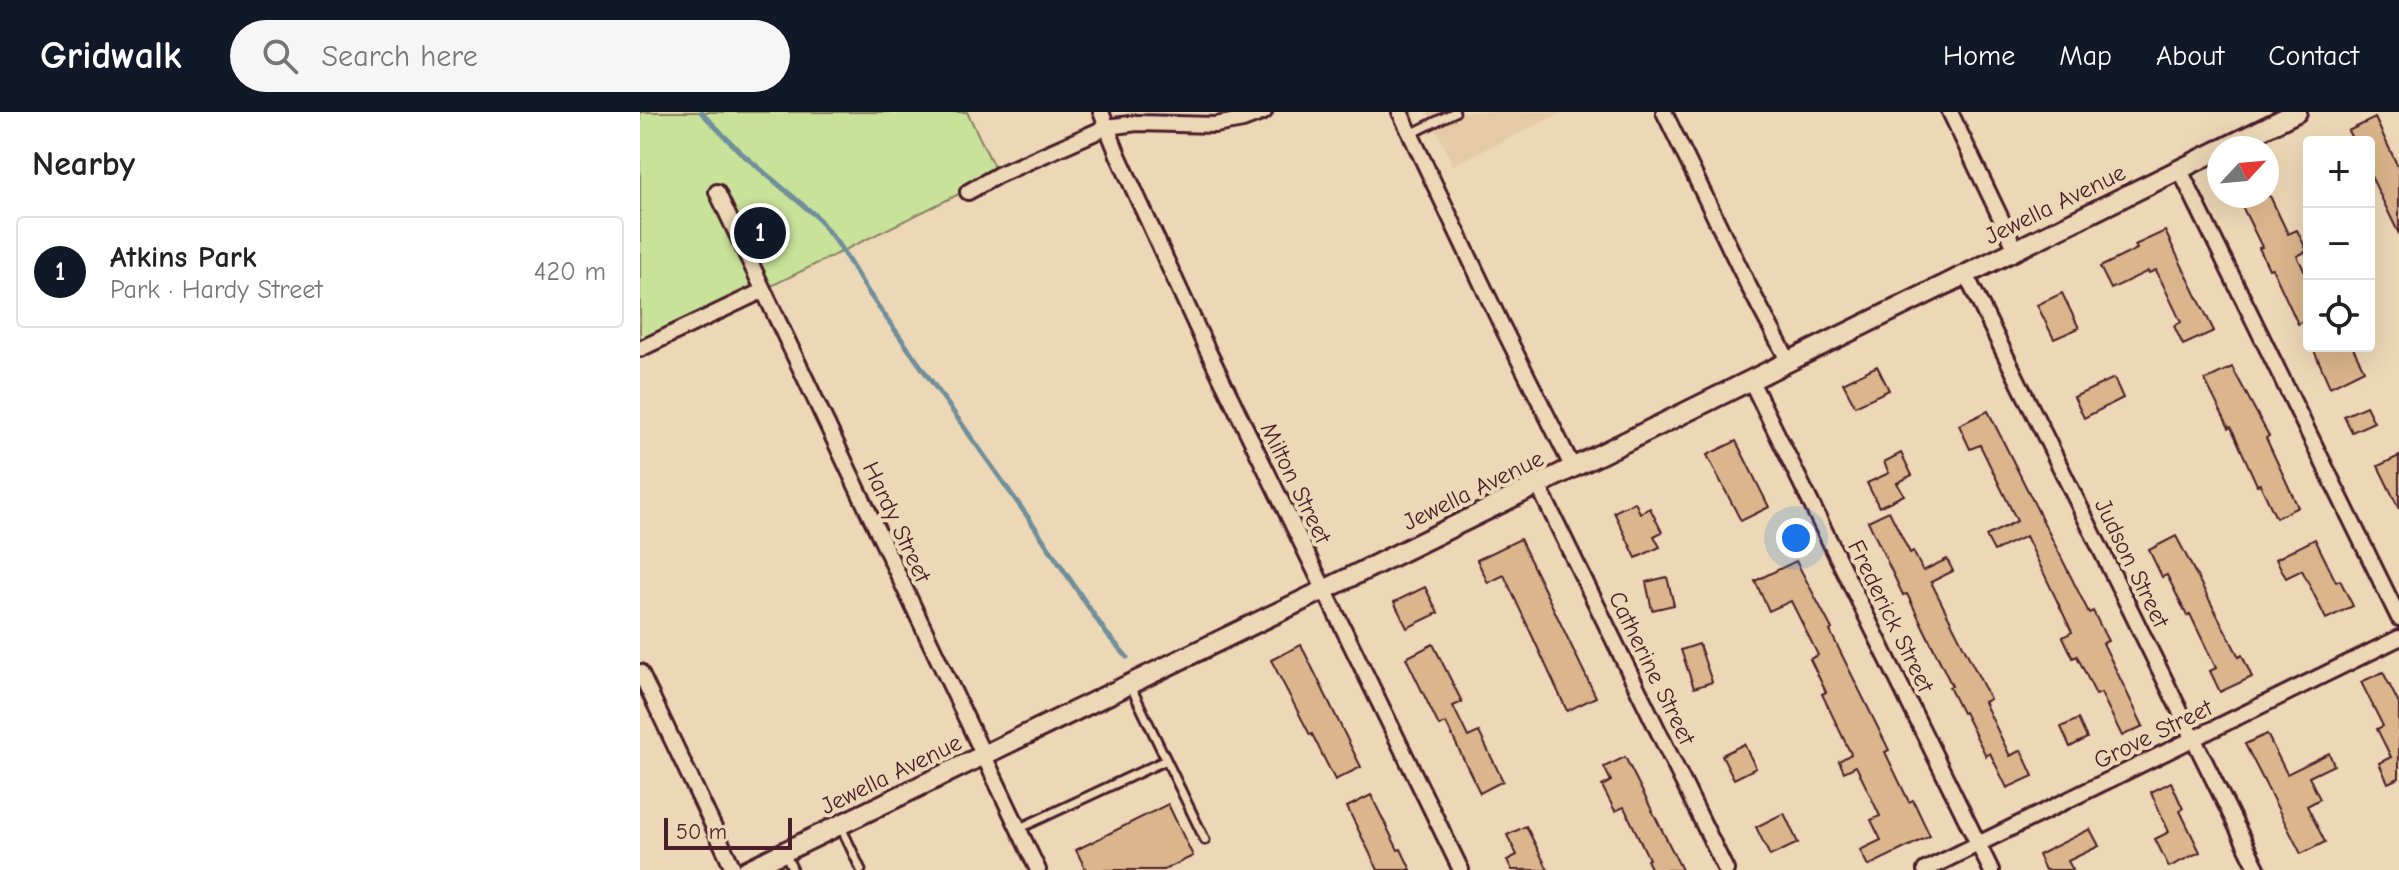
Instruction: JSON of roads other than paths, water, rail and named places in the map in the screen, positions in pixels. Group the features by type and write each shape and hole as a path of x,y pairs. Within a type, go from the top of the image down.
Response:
{"main road":[{"name":"Jewella Avenue","path":"2248,136 2297,112"},
{"name":"Jewella Avenue","path":"747,870 2207,156"}],"street":[{"name":"Milton Street","path":"1101,112 1205,345 1461,870"},
{"path":"968,192 1107,127 1153,118 1215,125 1264,112"},
{"path":"1400,112 1573,468"},
{"path":"1664,112 1789,362"},
{"path":"1950,112 2016,250"},
{"path":"2180,170 2399,618"},
{"name":"Hardy Street","path":"717,192 1038,870"},
{"name":"Judson Street","path":"1966,275 2258,870"},
{"path":"640,349 762,291"},
{"name":"Frederick Street","path":"1751,381 1991,870"},
{"name":"Catherine Street","path":"1538,485 1726,870"},
{"name":"Grove Street","path":"1925,870 2399,638"},
{"path":"640,672 734,870"}],"lane":[{"path":"1410,134 1455,112"},
{"path":"1130,685 1205,840"},
{"path":"1018,829 1166,760"},
{"path":"840,825 861,870"},
{"path":"784,851 793,870"}],"waterway":[{"path":"701,112 740,152 817,217 1106,633 1127,657"}],"place":[{"name":"Atkins Park","path":"760,233"}]}
